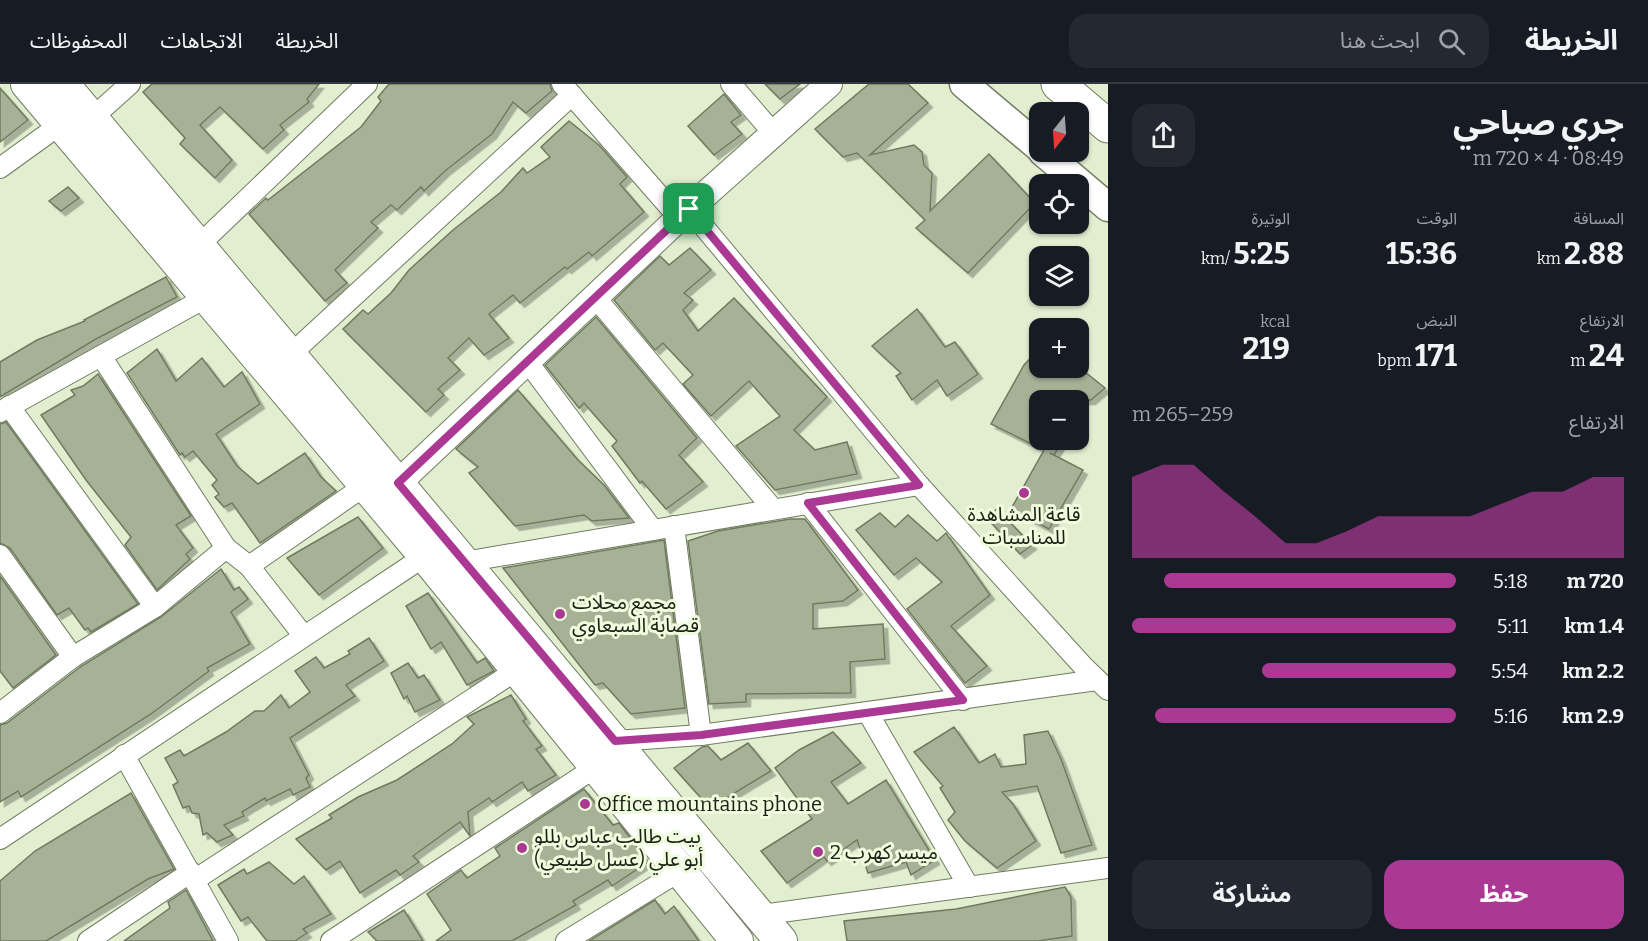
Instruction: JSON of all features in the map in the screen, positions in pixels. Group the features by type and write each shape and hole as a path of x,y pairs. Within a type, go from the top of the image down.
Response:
{"highway":[{"path":"1058,84 1108,126"}],"main road":[{"path":"27,84 425,556 737,941"},
{"path":"63,84 781,941"},
{"path":"964,84 1029,139"},
{"path":"1055,162 1108,207"}],"street":[{"path":"92,118 130,84"},
{"path":"198,246 367,84"},
{"path":"731,84 774,134"},
{"path":"398,483 684,214 829,84"},
{"path":"290,355 567,90 684,214 919,485 1102,685"},
{"path":"0,168 61,124"},
{"path":"155,607 5,409 207,297"},
{"path":"595,297 773,509"},
{"path":"101,356 226,548 249,566 303,635"},
{"path":"527,361 653,530"},
{"path":"249,566 366,485"},
{"path":"464,562 919,485"},
{"path":"808,503 963,700"},
{"path":"674,526 701,735"},
{"path":"3,706 73,657 155,607 226,548"},
{"path":"0,555 73,657"},
{"path":"0,839 124,754 425,556"},
{"path":"88,941 517,670"},
{"path":"615,741 701,735 963,700 1102,685"},
{"path":"868,713 969,887"},
{"path":"124,754 194,876 228,941"},
{"path":"331,941 596,767"},
{"path":"760,915 1108,868"},
{"path":"566,941 680,870"}],"building":[{"path":"152,84 319,84 307,99 309,102 280,125 284,130 263,149 220,107 200,125 232,160 215,178 180,144 185,138 143,92"},
{"path":"389,84 550,84 552,91 526,113 513,102 492,134 445,171 424,191 421,187 397,210 391,205 371,222 378,228 335,270 347,283 325,301 249,214 266,198 268,200 361,127 381,101 378,97"},
{"path":"765,84 800,84 780,99"},
{"path":"869,84 908,84 928,103 870,155 914,145 922,152 924,165 932,173 930,211 989,154 1029,197 1029,209 968,273 916,228 925,220 857,153 843,157 815,129"},
{"path":"0,88 28,120 0,142"},
{"path":"724,94 741,115 731,122 742,134 714,155 688,126"},
{"path":"569,121 599,145 627,177 620,184 644,212 592,256 589,252 567,269 565,267 520,303 513,295 489,314 509,338 484,355 469,338 448,358 460,370 438,389 444,395 426,412 343,329 363,310 368,314 391,293 409,270 453,230 501,192 523,168 527,173 550,157 541,147"},
{"path":"68,187 79,198 61,211 49,201"},
{"path":"690,248 711,270 684,293 693,300 683,310 698,331 734,298 827,397 794,430 815,450 847,442 857,474 775,490 736,446 780,416 749,381 711,416 683,384 693,375 663,343 655,350 614,300 660,256 669,265"},
{"path":"166,277 177,297 96,339 0,397 0,362 37,340 85,321"},
{"path":"917,309 945,347 955,342 978,374 947,396 937,380 912,400 896,376 901,373 872,346"},
{"path":"596,317 697,438 679,455 703,482 666,509 642,481 640,483 612,446 617,441 584,403 579,408 545,365"},
{"path":"157,349 176,381 202,358 224,387 242,372 260,404 216,434 237,466 258,484 305,453 321,477 336,491 260,543 232,503 224,507 215,497 219,494 212,485 217,480 193,451 185,457 182,453 180,455 127,373"},
{"path":"1029,360 1029,378 1089,378 1089,375 1105,388 1091,400 1089,400 1089,390 1029,390 1029,443 991,424"},
{"path":"98,374 191,516 176,525 193,548 186,554 190,559 157,590 125,545 131,537 86,480 41,415 75,395 71,390 83,386"},
{"path":"518,390 578,460 604,485 629,518 592,521 584,515 515,526 469,473 478,467 456,449"},
{"path":"6,422 138,604 91,632 88,628 85,630 69,608 57,615 10,548 0,543 0,424"},
{"path":"1044,450 1057,450 1054,455 1050,453 1083,470 1049,529 1011,509"},
{"path":"997,509 1032,545 1020,554 986,517"},
{"path":"880,513 895,527 908,515 937,541 946,533 990,595 951,626 987,666 965,683 907,609 942,582 916,558 894,575 856,530"},
{"path":"358,517 383,548 319,595 287,558"},
{"path":"790,519 805,519 858,590 843,601 813,604 813,629 883,624 885,659 850,662 851,693 746,694 746,702 709,704 688,541 718,531"},
{"path":"664,540 685,708 631,714 603,683 595,685 503,568"},
{"path":"221,569 234,590 239,587 248,599 231,612 250,644 207,668 209,671 151,714 21,797 18,791 0,802 0,725 7,723 80,667 161,617"},
{"path":"0,576 56,655 13,688 0,671"},
{"path":"428,593 477,663 485,658 494,671 467,685 441,642 431,649 406,606"},
{"path":"369,638 384,661 346,685 355,696 290,738 309,775 306,778 310,787 293,795 290,789 266,801 265,798 242,812 244,816 224,825 233,835 217,842 207,833 203,835 199,814 192,813 189,806 183,808 173,785 178,782 165,758 180,750 184,756 226,732 255,711 264,711 281,695 289,708 310,692 295,671 316,657 324,668 350,654 348,651"},
{"path":"408,663 418,678 424,675 440,700 415,712 407,696 404,699 391,673"},
{"path":"511,695 526,719 523,721 542,746 536,749 556,775 528,791 522,782 492,802 489,798 468,812 470,836 460,822 413,856 419,862 400,875 396,870 360,893 340,861 326,870 296,839 332,818 329,815 358,797 397,780 452,744 474,724 467,717"},
{"path":"954,727 979,763 995,754 1001,767 1026,764 1024,735 1048,731 1061,759 1092,845 1061,853 1037,786 1002,792 1013,804 1036,841 997,868 965,841 948,820 955,812 940,788 943,786 914,752"},
{"path":"833,732 861,763 831,782 848,804 886,780 935,860 911,875 906,862 868,873 857,840 827,861 824,857 787,883 761,851 812,819 775,768 799,750"},
{"path":"748,743 771,771 710,808 674,768 702,747 708,746 721,760"},
{"path":"584,789 613,825 619,823 648,862 612,886 608,880 573,901 576,905 512,941 436,941 451,930 427,894 461,870 467,878 500,856 495,848"},
{"path":"131,793 174,869 148,879 46,941 0,941 0,881 35,851"},
{"path":"269,862 294,884 304,876 331,914 303,929 307,933 295,941 267,941 248,917 241,921 218,885 244,869 247,874"},
{"path":"1065,887 1071,897 1072,936 1038,941 847,941 844,921 956,909"},
{"path":"186,890 213,941 124,941 170,908 168,902"},
{"path":"655,900 665,914 674,906 699,941 589,941"},
{"path":"404,910 423,941 377,941 368,932"}],"place":[{"name":"قاعة المشاهدة للمناسبات","path":"1024,493"},
{"name":"مجمع محلات قصابة السبعاوي","path":"560,614"},
{"name":"Office mountains phone","path":"585,804"},
{"name":"بيت طالب عباس بللو أبو علي (عسل طبيعي)","path":"522,848"},
{"name":"ميسر كهرب 2","path":"818,852"}],"route":[{"path":"689,209 919,485 808,503 963,700 701,735 615,741 398,483 689,209"}]}
